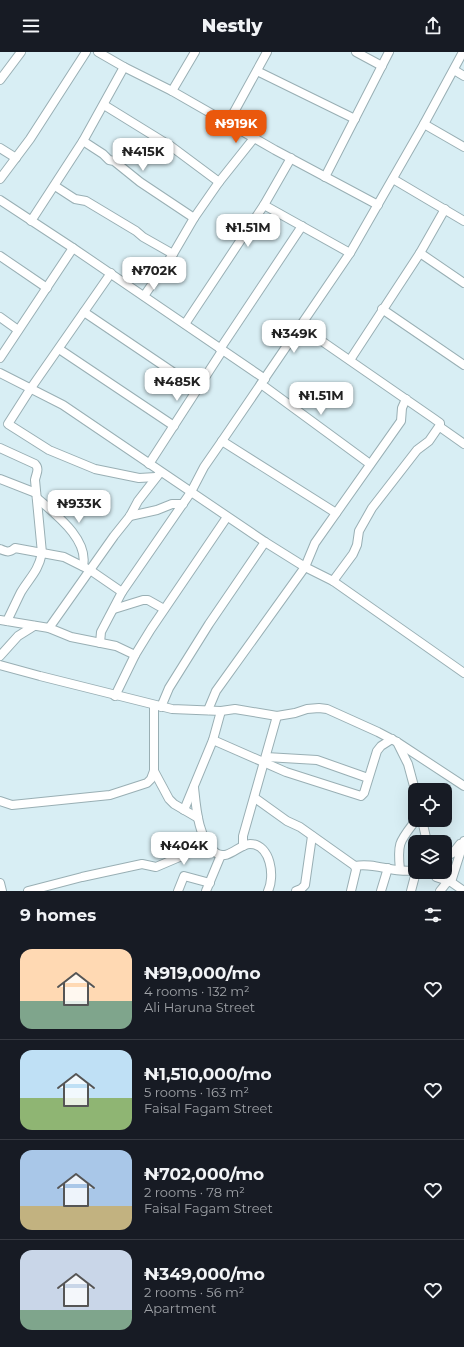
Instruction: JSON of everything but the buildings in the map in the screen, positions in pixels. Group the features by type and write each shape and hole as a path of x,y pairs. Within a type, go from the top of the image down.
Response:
{"street":[{"path":"0,80 21,52"},
{"path":"0,179 30,139 86,52"},
{"path":"98,52 172,91 254,138 378,205"},
{"path":"172,91 195,52"},
{"path":"228,123 267,52"},
{"path":"356,52 382,66"},
{"path":"325,177 389,52"},
{"path":"100,643 101,632 122,592 191,492 204,467 350,253 424,124 463,52"},
{"path":"32,221 83,141 124,67"},
{"path":"454,70 464,76"},
{"path":"257,71 355,119"},
{"path":"104,104 172,147 219,182"},
{"path":"424,124 464,147"},
{"path":"144,296 219,182 254,138"},
{"path":"83,141 103,154 109,160 114,161 140,182 194,218"},
{"path":"0,148 16,158"},
{"path":"185,324 264,205 291,158"},
{"path":"393,179 464,221"},
{"path":"55,186 75,199 86,201 173,254"},
{"path":"0,200 185,324 370,464"},
{"path":"264,205 350,253"},
{"path":"350,360 420,253 445,209"},
{"path":"149,464 302,226"},
{"path":"0,358 73,248"},
{"path":"420,253 464,283"},
{"path":"0,256 47,288"},
{"path":"111,273 9,422 9,426 49,450 95,469 139,478 158,474"},
{"path":"382,309 464,364"},
{"path":"84,312 198,388"},
{"path":"0,317 18,330"},
{"path":"300,326 440,423 440,427 464,444"},
{"path":"59,349 174,426"},
{"path":"0,372 63,405 149,464 158,474 191,492 305,567 334,581 464,673"},
{"path":"208,710 216,691 305,567 315,542 401,421 402,408 406,399"},
{"path":"334,581 353,554 357,545 359,531 372,508 417,450 429,441 440,427"},
{"path":"222,441 336,513"},
{"path":"0,448 36,465 38,468 35,480 42,553 40,564 36,572 22,590 3,621 49,628 71,636 116,646 135,656"},
{"path":"49,628 86,568 130,516 138,500 158,474"},
{"path":"1,482 37,496 63,521 74,534 83,555 86,568"},
{"path":"130,516 157,510 172,504 183,504"},
{"path":"115,696 135,656 164,609 227,517"},
{"path":"0,801 12,805 110,795 147,783 154,771 158,706 209,624 265,542"},
{"path":"0,549 10,552 15,548 64,557 86,568 122,592"},
{"path":"114,609 143,600 148,600 164,609"},
{"path":"0,656 18,636 34,626"},
{"path":"0,665 115,696 172,709 221,711 235,709 277,716 319,708 327,709 395,741 464,786"},
{"path":"184,810 213,740 221,711"},
{"path":"243,846 243,836 277,716"},
{"path":"213,740 265,760 286,772 357,796 363,795 378,748 395,741"},
{"path":"395,741 408,764 413,783"},
{"path":"265,760 317,760 368,778"},
{"path":"154,771 169,799 174,804 198,818"},
{"path":"194,787 198,818 201,830 208,843 221,855 234,852 243,846 252,844 263,849 270,862 271,881 268,891"},
{"path":"254,798 282,818 300,827 355,866 363,865 408,870"},
{"path":"400,870 399,844 411,827"},
{"path":"296,891 305,886 312,836"},
{"path":"452,854 455,852 464,838"},
{"path":"440,891 450,882 464,842"},
{"path":"28,891 142,864 156,867 203,847 208,843"},
{"path":"206,891 221,855"},
{"path":"351,891 356,870 355,866"},
{"path":"381,891 388,868"},
{"path":"178,891 184,876 210,882"},
{"path":"410,891 414,879"},
{"path":"442,879 450,882 464,891"},
{"path":"0,883 2,891"}]}
